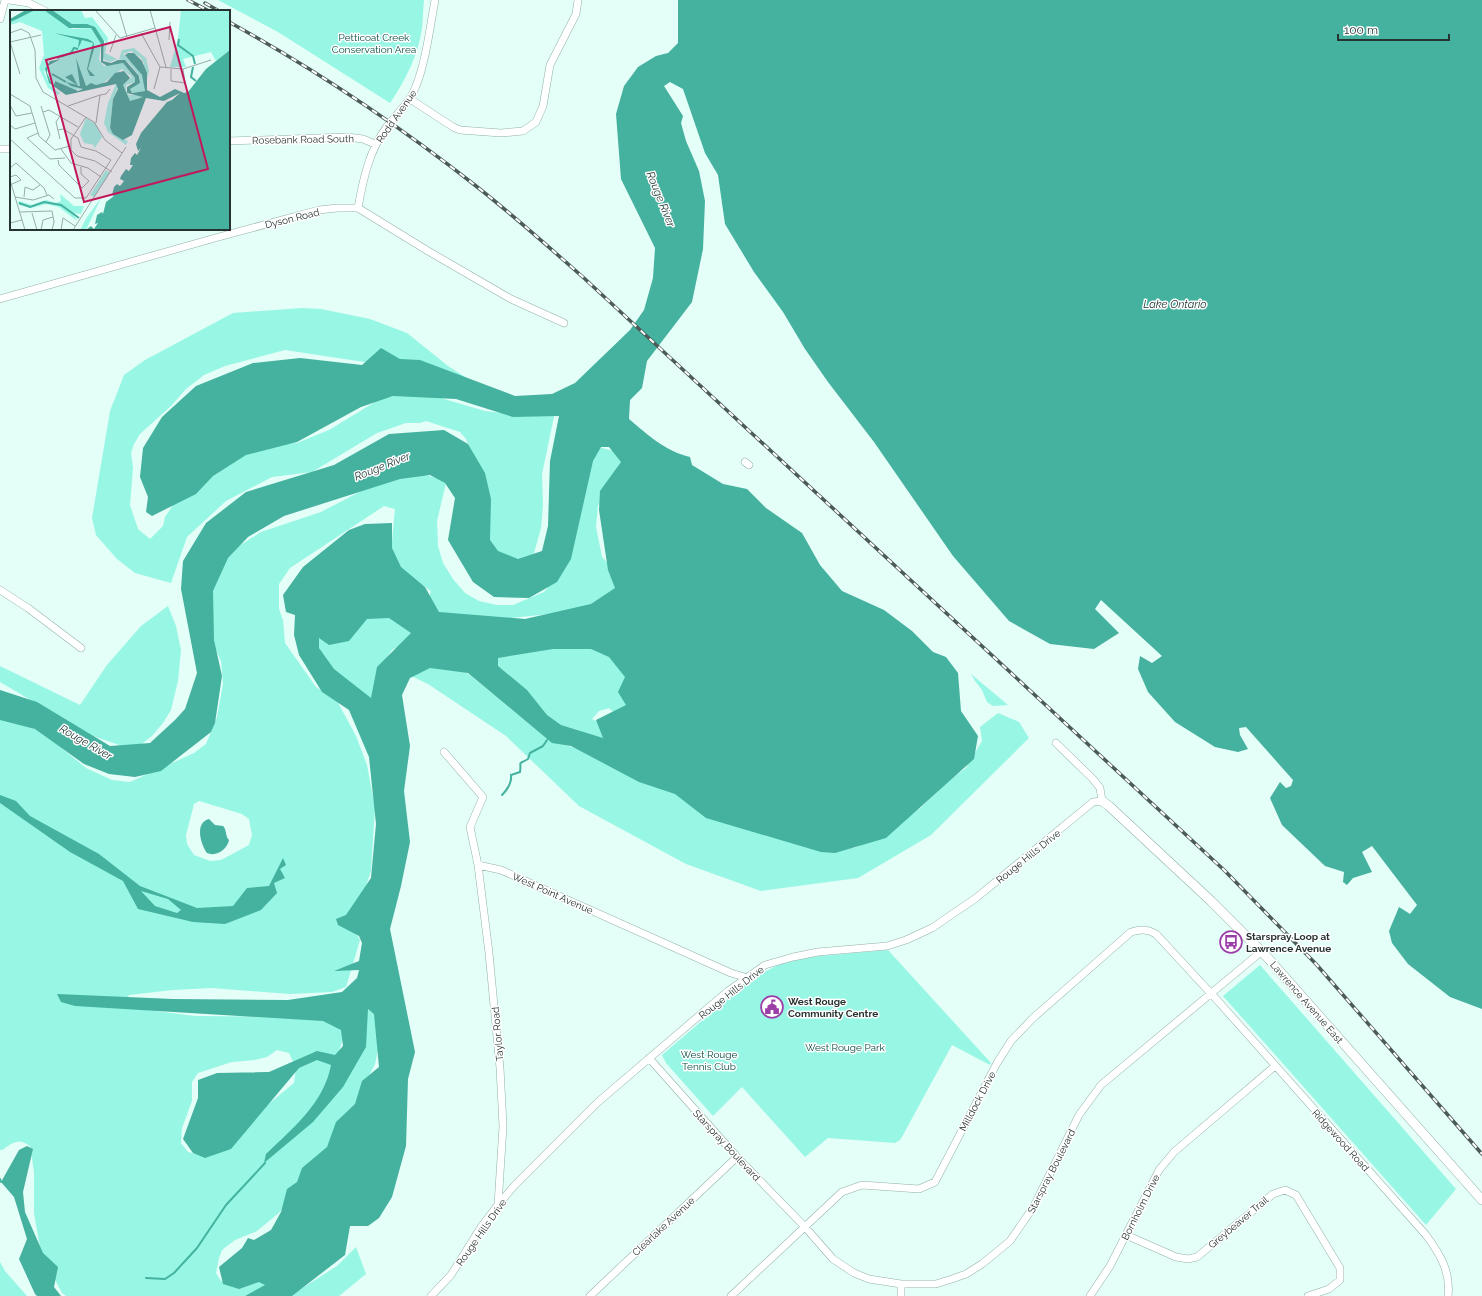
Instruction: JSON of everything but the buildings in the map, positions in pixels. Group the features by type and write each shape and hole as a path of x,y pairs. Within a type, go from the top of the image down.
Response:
{"street":[{"path":"0,19 5,0"},
{"path":"9,0 29,3 43,10"},
{"name":"Rodd Avenue","path":"358,208 363,179 375,144 410,99 416,87 428,40 435,0"},
{"path":"410,99 460,130 501,134 523,131 536,122 542,106 550,65 576,14 578,0"},
{"name":"Rosebank Road South","path":"230,141 347,137 364,139 375,144"},
{"path":"358,208 511,299 564,323"},
{"name":"Dyson Road","path":"0,299 319,210 358,208"},
{"path":"0,590 28,608 81,648"},
{"path":"1056,743 1093,779 1100,788 1102,801"},
{"path":"444,752 483,797 470,827 478,865"},
{"name":"Lawrence Avenue East","path":"1102,801 1211,901 1262,951 1482,1200"},
{"name":"Rouge Hills Drive","path":"431,1296 451,1275 498,1205 514,1186 598,1102 728,991 765,965 793,956 818,952 887,946 906,940 932,928 976,898 1093,802 1102,801"},
{"name":"West Point Avenue","path":"478,865 501,870 731,973 748,978"},
{"name":"Taylor Road","path":"478,865 490,953 500,1068 502,1126 498,1205"},
{"name":"Milldock Drive","path":"731,1296 842,1192 862,1185 919,1189 935,1182 997,1063 1011,1041 1033,1018 1131,932 1140,929 1149,930 1156,934 1212,994"},
{"name":"Starspray Boulevard","path":"649,1058 737,1157 805,1227 833,1259 854,1273 869,1279 901,1284 936,1284 959,1277 982,1264 1010,1241 1034,1206 1079,1115 1101,1085 1262,951"},
{"name":"Ridgewood Road","path":"1212,994 1430,1240 1446,1268 1448,1296"},
{"name":"Bornholm Drive","path":"1090,1296 1110,1266 1159,1170 1174,1152 1275,1066"},
{"name":"Clearlake Avenue","path":"590,1296 737,1157"},
{"name":"Greybeaver Trail","path":"1126,1234 1176,1257 1188,1259 1197,1257 1273,1194 1285,1190 1296,1195 1340,1268 1340,1280 1329,1289 1308,1296"},
{"path":"901,1284 901,1296"}],"green space":[{"name":"Petticoat Creek Conservation Area","path":"218,0 424,0 422,28 414,58 406,77 390,103 278,32"},
{"path":"302,308 321,309 370,319 407,333 448,366 487,391 384,365 285,350 225,366 204,375 186,389 171,406 140,434 134,444 131,453 133,468 130,505 138,529 150,539 163,526 165,517 177,499 256,445 297,443 329,430 380,399 417,391 485,411 527,416 555,412 542,474 543,505 541,528 534,553 526,560 514,561 491,551 480,473 466,439 460,432 426,421 420,423 406,423 377,433 312,472 272,477 226,501 187,537 171,583 135,573 117,559 96,535 92,518 110,411 124,375 145,360 233,313"},
{"path":"594,446 622,453 630,459 613,477 598,506 596,527 602,557 624,582 603,604 550,614 491,620 443,614 430,607 427,603 431,591 400,569 391,552 395,509 384,506 290,568 279,584 279,609 283,620 285,643 316,687 336,699 356,736 367,765 375,808 371,871 366,886 346,917 360,940 346,987 332,992 290,994 212,988 173,990 129,995 126,1001 140,1009 195,1016 333,1017 347,1026 332,1073 363,1007 374,999 379,1045 375,1064 367,1080 360,1109 296,1186 280,1212 257,1231 235,1240 222,1250 216,1273 221,1281 228,1283 289,1275 245,1296 66,1296 62,1293 41,1253 34,1213 34,1172 30,1146 19,1141 0,1150 0,717 41,731 86,768 112,780 130,782 194,753 206,744 217,717 223,684 221,661 202,619 226,554 261,532 321,512 371,486 403,475 421,474 441,479 446,483 437,521 438,546 443,563 453,579 465,593 479,601 497,605 513,605 544,592 555,579","holes":["199,801 242,814 249,819 252,835 249,845 221,860 210,861 194,855 187,844 186,835 194,804","277,1050 289,1053 296,1068 294,1083 260,1111 238,1136 208,1157 188,1152 181,1143 182,1128 192,1101 192,1082 198,1073 232,1062 255,1060 267,1057"]},
{"path":"356,585 412,632 411,639 392,650 376,673 374,699 380,718 324,661 311,627"},
{"path":"168,606 176,626 181,650 178,681 171,710 163,723 152,736 134,750 90,735 0,682 0,666 80,705 107,665 141,626"},
{"path":"575,641 662,663 618,717 609,708 599,711 592,719 680,763 603,745 580,731 548,721 540,714 530,694 486,657"},
{"path":"428,661 449,663 470,675 549,740 585,751 836,851 857,847 884,834 919,809 952,778 966,768 982,741 980,727 998,713 1019,722 1029,738 931,835 858,878 761,891 686,864 579,806 506,736 428,684 409,675"},
{"path":"971,674 1008,705 993,706 987,702 982,690"},
{"name":"West Rouge Park","path":"888,950 991,1063 990,1065 952,1045 903,1135 900,1140 895,1143 828,1138 805,1157 742,1087 713,1116 666,1063 662,1055 751,979 778,965 809,957"},
{"path":"1260,965 1456,1189 1426,1225 1223,996"},
{"path":"356,1247 366,1274 339,1296 290,1296 337,1266"},
{"path":"0,1262 5,1271 27,1296 0,1296"}],"water":[{"name":"Lake Ontario","path":"678,0 1482,0 1482,1009 1450,997 1408,964 1392,943 1389,931 1399,907 1410,914 1417,905 1372,846 1362,852 1372,872 1353,878 1347,885 1343,882 1344,872 1325,866 1282,825 1270,798 1280,782 1286,788 1291,786 1293,780 1246,727 1239,728 1240,735 1248,749 1238,752 1215,747 1175,722 1148,692 1138,669 1140,656 1152,663 1162,656 1101,600 1095,609 1119,633 1094,649 1050,644 1009,621 953,556 874,442 828,382 805,349 783,312 754,272 725,224 718,175 705,153 683,89 670,82 664,86 683,116 681,123 686,141 699,171 705,201 703,249 692,302 647,361 642,388 630,400 629,419 665,447 690,457 692,465 723,484 747,489 766,508 802,533 820,565 842,591 884,610 912,631 933,652 946,657 958,673 961,711 978,736 974,759 886,838 835,853 821,852 706,818 675,794 639,782 571,746 552,743 468,673 430,668 410,678 402,695 410,746 404,791 410,842 390,929 415,1052 408,1079 406,1146 392,1197 379,1218 368,1226 350,1226 345,1255 292,1296 245,1296 265,1285 259,1282 239,1289 223,1284 219,1267 242,1248 248,1238 254,1240 271,1230 281,1212 287,1189 297,1182 302,1168 327,1147 336,1122 355,1104 362,1081 379,1067 374,1014 368,1009 366,1047 343,1087 313,1122 264,1163 266,1154 297,1124 314,1103 322,1091 331,1065 317,1060 299,1068 231,1149 205,1158 193,1153 183,1139 198,1098 198,1080 217,1073 269,1072 317,1051 335,1055 343,1046 341,1030 323,1021 75,1006 61,1002 57,994 173,999 288,1000 342,992 357,978 359,970 334,971 359,961 362,943 359,936 338,925 336,919 346,915 371,878 376,824 369,757 349,710 322,692 299,655 294,635 295,615 286,612 283,595 303,567 349,530 365,524 392,523 392,548 401,567 425,587 439,612 525,619 591,604 615,588 608,570 599,510 600,491 621,462 609,447 601,447 593,461 571,559 557,582 529,598 494,597 473,582 448,540 455,498 445,483 430,475 400,479 284,516 248,537 228,558 213,591 214,640 222,676 215,723 211,732 161,771 135,777 109,774 84,764 35,729 0,720 0,690 37,702 110,746 150,743 185,709 197,673 181,589 183,561 206,523 246,492 334,465 389,434 444,430 468,444 485,473 491,499 490,540 498,551 518,559 542,551 548,526 550,461 559,416 513,417 456,399 393,396 361,407 297,442 246,455 213,476 196,494 152,516 146,512 148,497 140,477 143,448 162,417 196,386 253,363 300,358 362,365 381,348 400,359 420,360 515,396 552,394 575,383 630,330 644,310 653,278 655,248 621,179 616,114 624,86 638,67 656,56 668,53 678,43","holes":["389,618 411,633 377,667 371,698 334,669 319,648 319,638 329,645 349,641 367,619","553,649 591,649 609,657 625,677 618,692 626,705 596,720 603,738 561,725 547,715 527,690 498,666 498,658"]},
{"path":"0,795 16,801 30,816 99,854 140,886 197,908 233,906 247,888 269,886 283,858 286,865 280,869 285,878 274,883 277,893 261,910 225,924 193,922 138,909 123,881 70,852 0,803","holes":["141,891 168,899 181,910 177,913 155,906"]},
{"path":"209,819 215,825 223,826 229,840 224,850 214,854 207,853 200,834 200,829 204,821"},
{"path":"27,1146 33,1149 23,1192 25,1212 43,1253 58,1267 54,1287 61,1296 37,1296 35,1294 19,1259 27,1239 14,1197 1,1182 19,1150"}],"waterway":[{"path":"502,795 509,786 511,775 520,772 520,763 528,759 530,753 543,746 547,740"},
{"path":"146,1278 165,1279 174,1273 197,1248 226,1205 265,1163"}],"railway":[{"path":"188,0 207,10"},
{"path":"205,3 217,10"},
{"path":"230,23 325,79 417,141 490,197 585,279 1224,870 1316,964 1482,1154"}],"place":[{"name":"Starspray Loop at Lawrence Avenue","path":"1231,942"},
{"name":"West Rouge Community Centre","path":"772,1007"}],"water label":[{"name":"Rouge River","path":"661,199"},
{"name":"Rouge River","path":"382,466"},
{"name":"Rouge River","path":"86,742"}],"park label":[{"name":"West Rouge Tennis Club","path":"709,1060"}]}
